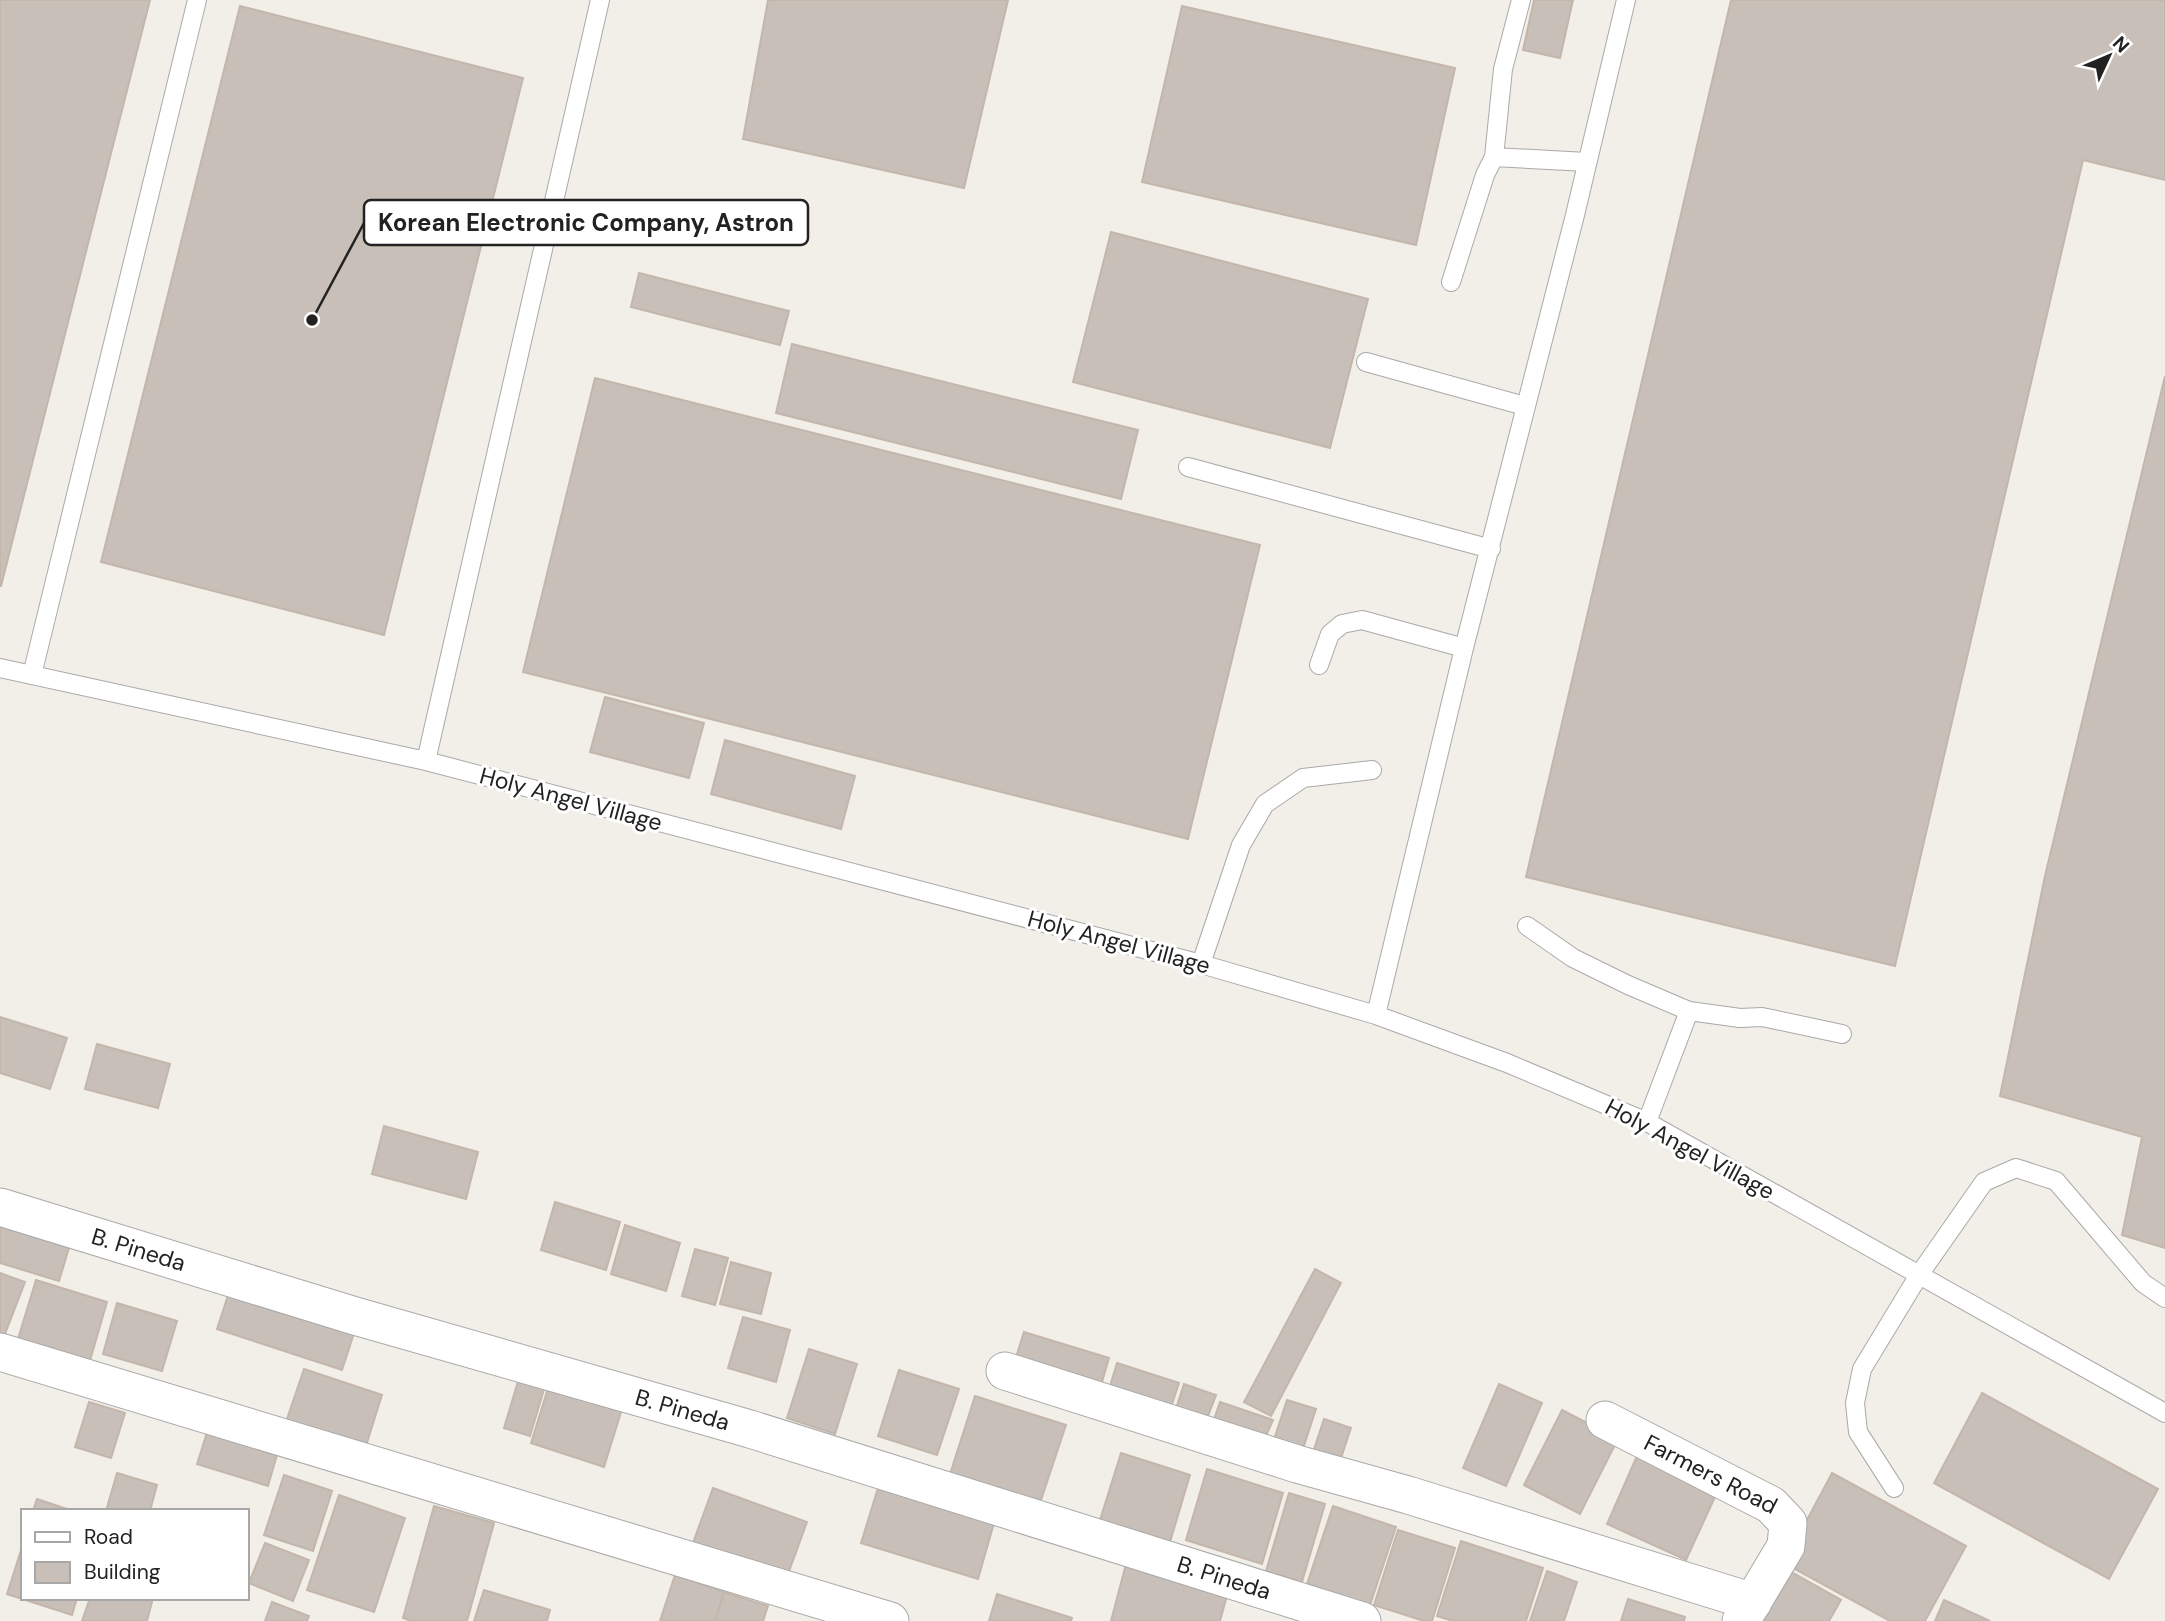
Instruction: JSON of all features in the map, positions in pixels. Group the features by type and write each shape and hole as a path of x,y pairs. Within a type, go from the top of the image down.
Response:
{"street":[{"name":"B. Pineda","path":"0,1207 381,1324 750,1429 1362,1621"},
{"path":"0,1352 890,1621"},
{"path":"1005,1371 1297,1464 1408,1495 1747,1611"},
{"name":"Farmers Road","path":"1605,1420 1771,1505 1788,1522 1786,1546 1747,1611"}],"lane":[{"path":"32,676 197,0"},
{"path":"426,761 600,0"},
{"path":"1451,282 1485,175 1494,157 1503,69 1521,0"},
{"path":"1376,1015 1464,648 1491,549 1626,0"},
{"path":"1494,157 1587,162"},
{"path":"1366,362 1525,406"},
{"path":"1188,467 1491,549"},
{"path":"1319,665 1330,634 1342,624 1362,620 1464,648"},
{"name":"Holy Angel Village","path":"0,668 426,761 1201,964 1376,1015 1507,1063 1647,1122 2165,1413"},
{"path":"1201,964 1241,845 1265,804 1303,778 1372,770"},
{"path":"1527,926 1573,958 1689,1011 1740,1018 1762,1017 1842,1034"},
{"path":"1647,1122 1689,1011"},
{"path":"1894,1488 1858,1432 1855,1403 1862,1369 1919,1275 1984,1182 2016,1168 2056,1181 2143,1283 2165,1298"}],"building":[{"path":"0,0 150,0 1,586 0,586"},
{"path":"768,0 1008,0 964,188 743,139"},
{"path":"1534,0 1573,0 1560,58 1523,50"},
{"path":"1731,0 2165,0 2165,180 2083,160 1895,966 1526,877"},
{"path":"240,6 523,78 384,635 101,562"},
{"path":"1182,6 1455,68 1416,245 1142,182"},
{"path":"1111,232 1368,299 1330,448 1073,382"},
{"path":"639,273 789,311 780,345 631,307"},
{"path":"792,344 1138,430 1121,499 776,413"},
{"path":"2165,376 2165,1248 2122,1235 2142,1137 2000,1096 2045,876"},
{"path":"595,378 1260,545 1188,839 523,672"},
{"path":"605,697 704,723 689,778 590,752"},
{"path":"725,740 855,776 841,829 711,794"},
{"path":"0,1017 67,1038 50,1089 0,1073"},
{"path":"97,1044 170,1064 158,1108 85,1089"},
{"path":"384,1126 478,1152 466,1199 372,1174"},
{"path":"555,1202 620,1222 606,1270 541,1250"},
{"path":"0,1215 72,1238 59,1281 0,1263"},
{"path":"625,1225 680,1243 666,1291 611,1274"},
{"path":"695,1249 728,1258 715,1305 682,1296"},
{"path":"731,1262 771,1273 761,1314 720,1304"},
{"path":"1315,1269 1341,1283 1271,1416 1244,1402"},
{"path":"0,1273 25,1282 0,1347"},
{"path":"36,1280 107,1302 89,1364 17,1342"},
{"path":"233,1280 358,1321 342,1370 217,1329"},
{"path":"117,1303 177,1321 162,1371 103,1354"},
{"path":"743,1317 790,1330 776,1382 728,1368"},
{"path":"1024,1332 1109,1358 1098,1396 1012,1370"},
{"path":"809,1349 857,1364 835,1434 787,1418"},
{"path":"1117,1363 1179,1383 1167,1419 1106,1399"},
{"path":"304,1369 382,1395 365,1449 286,1422"},
{"path":"899,1370 959,1389 937,1455 878,1436"},
{"path":"519,1378 545,1386 530,1436 504,1428"},
{"path":"1184,1384 1216,1395 1203,1429 1172,1421"},
{"path":"1499,1384 1542,1403 1506,1486 1463,1468"},
{"path":"549,1385 622,1409 604,1467 531,1443"},
{"path":"1982,1393 2158,1489 2109,1579 1934,1483"},
{"path":"975,1396 1066,1425 1040,1503 950,1474"},
{"path":"1287,1400 1316,1409 1300,1458 1271,1449"},
{"path":"89,1402 125,1413 111,1458 75,1447"},
{"path":"1220,1402 1273,1420 1261,1447 1209,1434"},
{"path":"1562,1410 1618,1439 1580,1514 1524,1485"},
{"path":"1324,1419 1351,1428 1338,1467 1311,1458"},
{"path":"209,1426 279,1448 268,1486 197,1464"},
{"path":"1640,1449 1720,1486 1686,1560 1607,1524"},
{"path":"1121,1453 1190,1475 1170,1542 1100,1520"},
{"path":"1207,1469 1283,1493 1262,1564 1186,1540"},
{"path":"117,1473 157,1485 151,1509 107,1509"},
{"path":"1832,1473 1966,1546 1925,1621 1890,1621 1784,1563"},
{"path":"284,1475 332,1491 313,1551 264,1535"},
{"path":"713,1488 807,1522 784,1585 690,1551"},
{"path":"878,1488 994,1523 978,1579 861,1543"},
{"path":"1289,1493 1325,1504 1302,1582 1266,1571"},
{"path":"339,1495 405,1518 374,1612 307,1590"},
{"path":"37,1499 67,1509 34,1509"},
{"path":"434,1506 494,1523 467,1621 411,1621 403,1618"},
{"path":"1333,1506 1396,1527 1370,1605 1307,1584"},
{"path":"1398,1530 1455,1548 1432,1621 1424,1621 1374,1605"},
{"path":"1461,1541 1543,1568 1526,1621 1453,1621 1437,1616"},
{"path":"265,1543 309,1560 293,1601 249,1583"},
{"path":"21,1550 21,1599 7,1594"},
{"path":"1126,1564 1228,1592 1220,1621 1111,1621"},
{"path":"1788,1570 1841,1600 1829,1621 1760,1621"},
{"path":"1547,1571 1577,1582 1564,1621 1530,1621"},
{"path":"675,1575 724,1592 715,1621 660,1621"},
{"path":"484,1590 550,1610 547,1621 474,1621"},
{"path":"724,1592 768,1606 763,1621 715,1621"},
{"path":"997,1594 1072,1618 1071,1621 989,1621"},
{"path":"1628,1599 1685,1617 1684,1621 1621,1621"},
{"path":"26,1600 76,1600 72,1615"},
{"path":"89,1600 152,1600 147,1621 82,1621"},
{"path":"1944,1600 1990,1621 1935,1621"},
{"path":"272,1602 309,1616 307,1621 265,1621"}],"place":[{"name":"Korean Electronic Company, Astron","path":"312,320"}]}
